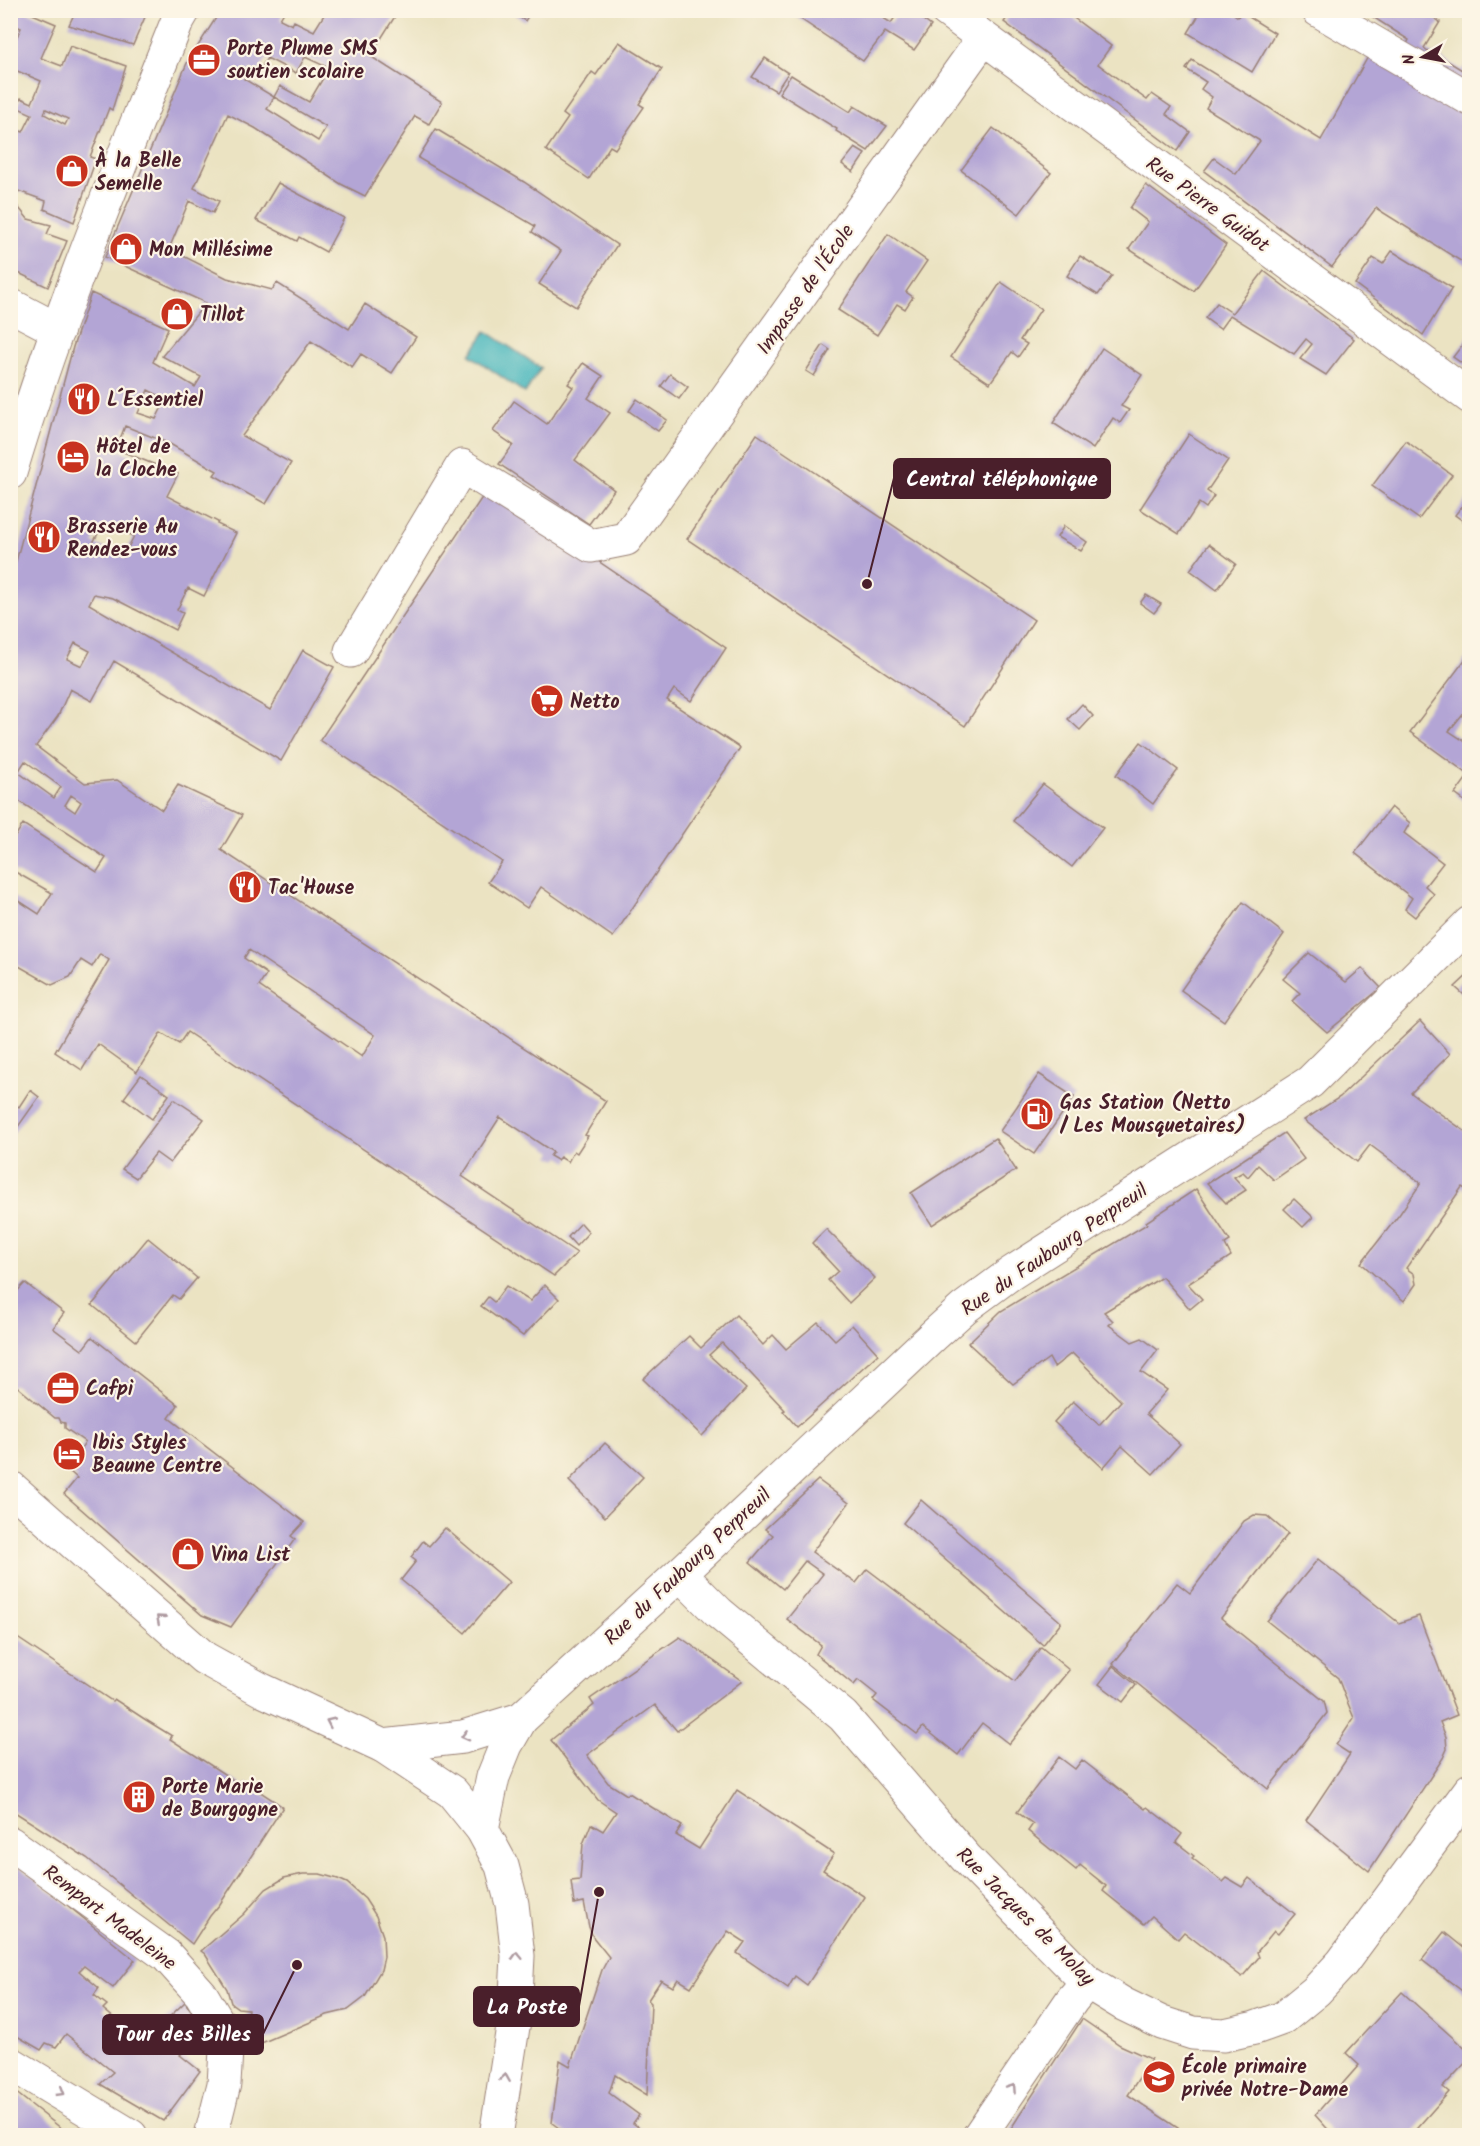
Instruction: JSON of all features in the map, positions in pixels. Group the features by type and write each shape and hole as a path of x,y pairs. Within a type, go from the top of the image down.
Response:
{"street":[{"path":"10,473 58,330 177,22 184,10"},
{"name":"Rue Pierre Guidot","path":"946,10 1470,397"},
{"path":"1318,10 1470,99"},
{"name":"Impasse de l'École","path":"351,651 462,466 591,546 626,539 983,39"},
{"path":"10,305 58,330"},
{"name":"Rue du Faubourg Perpreuil","path":"482,1829 493,1777 506,1745 521,1719 680,1574 964,1308 1010,1274 1310,1082 1470,924"},
{"path":"10,1487 204,1658 262,1690 383,1746 452,1792 482,1829 501,1866 512,1904 518,1956 515,2014 496,2136"},
{"name":"Rue Jacques de Molay","path":"680,1574 719,1613 843,1716 966,1858 1088,1982 1123,2004 1152,2018 1193,2033 1224,2035 1255,2028 1284,2018 1316,1991 1342,1963 1470,1791"},
{"name":"Rue du Faubourg Perpreuil","path":"383,1746 463,1737 521,1719"},
{"name":"Rempart Madeleine","path":"10,1843 166,1955 201,1994 220,2026 226,2050 224,2084 211,2136"},
{"path":"979,2136 1072,2000 1088,1982"},
{"path":"10,2062 131,2136"}],"water":[{"path":"486,331 541,368 525,393 470,355"}],"building":[{"path":"17,10 23,10 56,24 41,58 62,66 70,46 126,66 112,110 109,108 90,157 96,159 74,222 44,209 46,201 10,188 10,127 23,132 32,114 16,107 21,98 32,103 41,81 10,68 10,52 21,28 11,24","holes":["46,109 68,119 65,125 44,114"]},
{"path":"71,10 148,10 133,45 69,25 75,12"},
{"path":"221,10 280,10 284,12 280,19 292,25 294,21 314,31 324,15 317,10 399,10 370,56 442,102 429,124 415,116 365,196 341,184 255,128 228,114 194,188 219,201 213,213 189,201 169,249 227,278 272,290 277,283 349,329 365,304 416,337 392,373 361,354 352,367 311,341 242,436 291,463 266,504 214,475 217,471 170,444 125,426 116,449 178,474 167,496 236,533 204,596 188,588 177,610 183,613 175,630 113,598 94,594 89,604 270,710 303,650 334,667 281,761 114,661 92,701 70,689 58,716 36,746 85,783 117,780 162,810 178,785 242,815 221,850 606,1101 585,1135 588,1136 577,1153 574,1151 568,1162 560,1157 557,1160 550,1156 553,1152 500,1117 462,1176 577,1253 554,1276 187,1032 179,1044 161,1033 137,1072 98,1044 82,1070 55,1052 109,960 100,954 92,967 81,960 70,977 52,985 10,961 10,895 39,914 52,893 10,869 10,838 13,840 23,824 97,872 106,858 16,799 10,808 10,584 73,347 91,293 168,328 153,362 195,387 201,377 162,356 206,303 105,257 187,63","holes":["305,57 329,68 309,102 280,86 274,97 244,79 250,69 257,74 267,58 296,73","274,97 326,127 318,141 267,109","148,390 166,399 156,419 138,413","101,528 112,532 114,528 134,536 123,557 93,543","75,643 90,651 82,666 67,659","25,761 61,787 54,798 18,772","71,795 81,802 75,812 65,805","249,950 375,1035 362,1057 259,986 267,974 244,958"]},
{"path":"508,10 532,10 525,21"},
{"path":"787,10 871,10 891,23 900,10 910,10 931,26 914,50 885,32 863,61"},
{"path":"1013,10 1063,10 1111,46 1098,64 1147,100 1152,94 1171,107 1166,114 1190,132 1177,151 1004,22"},
{"path":"1202,10 1228,10 1238,17 1241,12 1275,33 1252,72 1188,33"},
{"path":"1362,10 1422,10 1440,22 1424,48 1440,60 1441,57 1462,70 1470,59 1470,88 1404,50 1409,40"},
{"path":"619,42 662,69 639,104 644,107 615,149 610,146 589,179 546,150 568,118 563,114 592,72 596,75"},
{"path":"1369,55 1470,111 1470,261 1467,265 1376,208 1332,267 1204,171 1214,158 1236,174 1260,141 1206,108 1212,97 1201,89 1206,82 1186,69 1192,60 1321,140"},
{"path":"765,58 788,73 776,91 752,77"},
{"path":"791,75 850,112 854,106 887,126 868,151 779,93"},
{"path":"993,128 1051,173 1019,214 961,170"},
{"path":"436,129 524,182 617,245 576,307 539,284 561,251 532,232 535,226 418,158"},
{"path":"855,148 865,154 853,172 842,164"},
{"path":"278,183 344,218 326,252 299,237 297,241 256,220"},
{"path":"1146,185 1226,245 1194,291 1129,249 1148,222 1130,208"},
{"path":"10,197 28,219 51,225 47,234 67,241 48,287 10,269"},
{"path":"888,234 927,261 906,292 913,297 905,309 897,304 877,335 838,310"},
{"path":"1392,251 1452,288 1423,335 1355,284 1373,258 1383,264"},
{"path":"1080,256 1112,276 1098,295 1067,276"},
{"path":"1264,271 1354,339 1326,375 1300,359 1312,344 1306,339 1294,354 1230,315 1220,329 1205,318 1217,303 1232,313"},
{"path":"1001,282 1041,309 1020,340 1027,344 1018,357 1012,352 990,383 951,357"},
{"path":"1470,335 1470,369 1453,357"},
{"path":"823,345 830,350 814,376 806,371"},
{"path":"1102,348 1142,375 1121,406 1129,410 1120,423 1113,418 1093,449 1053,423"},
{"path":"583,363 603,376 588,398 610,413 575,460 614,490 589,524 499,464 513,445 493,431 514,401 547,424 573,387 568,384"},
{"path":"670,374 688,387 679,399 661,386"},
{"path":"637,399 667,420 658,431 629,411"},
{"path":"757,434 1034,620 965,726 687,539"},
{"path":"1189,434 1228,460 1207,491 1214,496 1206,508 1199,503 1179,534 1140,509"},
{"path":"1406,441 1452,475 1419,519 1372,486"},
{"path":"489,487 726,648 691,701 674,689 667,700 740,748 613,937 541,887 527,908 488,882 502,862 320,740"},
{"path":"1470,496 1470,526 1455,515"},
{"path":"1064,526 1087,542 1081,551 1057,537"},
{"path":"1209,544 1236,564 1217,590 1190,570"},
{"path":"1146,595 1161,604 1154,613 1140,603"},
{"path":"1470,653 1470,705 1449,731 1470,745 1470,805 1455,794 1469,775 1410,732"},
{"path":"1082,704 1093,716 1080,730 1068,719"},
{"path":"1141,742 1178,770 1153,804 1116,775"},
{"path":"1043,784 1103,828 1072,867 1013,821"},
{"path":"1391,807 1410,823 1404,833 1443,863 1425,886 1434,894 1415,917 1405,909 1412,898 1355,853"},
{"path":"1243,902 1284,934 1224,1021 1181,990"},
{"path":"1309,953 1346,982 1362,968 1381,988 1327,1032 1292,1001 1300,993 1283,979"},
{"path":"1470,973 1470,1000 1455,987"},
{"path":"1420,1021 1450,1054 1411,1093 1470,1135 1470,1192 1462,1187 1406,1268 1414,1274 1416,1284 1404,1301 1361,1263 1421,1183 1370,1145 1357,1162 1304,1120 1340,1097"},
{"path":"1039,1074 1074,1097 1034,1154 1000,1131"},
{"path":"141,1075 169,1095 152,1119 124,1098"},
{"path":"30,1090 39,1097 10,1138 10,1101 19,1107"},
{"path":"174,1099 204,1119 170,1163 156,1153 136,1178 122,1169"},
{"path":"1284,1133 1304,1159 1274,1180 1258,1165 1248,1177 1243,1172 1234,1177 1246,1190 1226,1203 1207,1183"},
{"path":"995,1138 1016,1170 932,1225 911,1193"},
{"path":"1196,1189 1230,1241 1225,1244 1231,1256 1188,1284 1202,1299 1190,1309 1162,1277 1104,1312 1113,1321 1109,1325 1132,1342 1142,1338 1158,1350 1141,1372 1167,1390 1146,1414 1180,1444 1153,1474 1122,1446 1103,1468 1054,1422 1073,1401 1099,1425 1121,1401 1072,1353 1054,1367 1049,1358 1013,1384 968,1343 1001,1311 1147,1224 1146,1222"},
{"path":"1294,1199 1313,1217 1303,1227 1284,1209"},
{"path":"581,1223 589,1232 576,1246 568,1237"},
{"path":"826,1229 875,1278 849,1303 828,1280 838,1271 812,1243"},
{"path":"148,1238 197,1278 179,1299 173,1295 136,1341 92,1305"},
{"path":"25,1283 64,1313 53,1328 82,1350 92,1337 178,1405 169,1418 304,1522 291,1536 295,1539 231,1627 202,1615 64,1494 77,1478 68,1470 85,1442 65,1428 65,1423 59,1418 55,1418 14,1384 10,1388 10,1299"},
{"path":"545,1285 559,1299 523,1336 481,1306 488,1297 494,1302 506,1286 530,1301"},
{"path":"736,1315 763,1345 773,1335 786,1349 818,1322 835,1340 852,1325 878,1354 797,1427 783,1411 785,1410 722,1343 709,1355 746,1389 702,1436 643,1379 689,1336 701,1348"},
{"path":"605,1443 643,1477 605,1517 569,1481"},
{"path":"818,1480 849,1503 812,1552 856,1583 867,1569 1015,1681 1041,1647 1069,1670 1009,1744 982,1723 958,1755 923,1727 917,1734 873,1700 877,1695 858,1680 854,1685 816,1654 821,1645 787,1619 823,1574 805,1561 783,1589 750,1562 773,1535 765,1529"},
{"path":"921,1500 1061,1622 1043,1645 903,1523"},
{"path":"1254,1515 1267,1516 1288,1534 1221,1618 1324,1701 1327,1713 1268,1789 1113,1664 1177,1583 1190,1593 1244,1521"},
{"path":"445,1528 509,1582 465,1633 401,1580 416,1561 411,1557 423,1541 429,1546"},
{"path":"1318,1559 1399,1623 1419,1616 1457,1715 1440,1722 1446,1737 1447,1749 1443,1758 1369,1871 1306,1820 1350,1754 1336,1745 1354,1718 1338,1678 1267,1621"},
{"name":"Porte Marie de Bourgogne","path":"10,1633 112,1701 114,1699 172,1736 170,1739 244,1787 247,1783 283,1807 192,1944 87,1858 10,1809"},
{"path":"680,1637 742,1681 677,1731 655,1705 587,1755 608,1783 627,1795 629,1793 682,1826 676,1835 699,1849 737,1790 834,1854 823,1870 865,1897 807,1985 795,1976 788,1988 737,1953 745,1942 728,1931 691,1987 678,1979 673,1987 661,1980 648,2000 651,2003 647,2095 615,2075 609,2093 639,2115 633,2123 650,2136 570,2136 552,2123 560,2060 570,2066 602,1970 609,1957 593,1937 584,1902 574,1904 571,1881 580,1880 583,1844 591,1824 603,1831 616,1812 598,1800 551,1740 594,1705 590,1699"},
{"path":"1113,1666 1136,1685 1123,1702 1099,1684"},
{"path":"1059,1757 1075,1769 1082,1760 1145,1809 1147,1807 1182,1834 1176,1842 1194,1856 1192,1858 1223,1882 1227,1878 1242,1887 1249,1878 1295,1914 1278,1934 1274,1931 1257,1952 1259,1957 1242,1977 1184,1932 1178,1939 1152,1916 1144,1924 1103,1891 1106,1886 1080,1865 1076,1870 1028,1831 1033,1824 1017,1812"},
{"path":"10,1862 25,1871 135,1960 113,1988 84,1966 79,1971 99,1988 94,1995 107,2005 103,2009 143,2042 185,2002 204,2031 180,2055 200,2071 163,2121 100,2084 113,2072 66,2034 56,2047 46,2043 41,2050 10,2032"},
{"path":"303,1874 320,1874 338,1879 347,1883 365,1899 376,1916 383,1936 384,1957 381,1970 365,1997 348,2010 327,2015 245,2050 248,2009 238,2008 231,2003 227,1989 201,1951 244,1914 266,1889 284,1878"},
{"path":"1444,1932 1470,1953 1470,1997 1422,1960"},
{"path":"1402,1992 1470,2053 1470,2058 1443,2087 1449,2092 1410,2136 1334,2136 1315,2115 1359,2065 1346,2053"},
{"path":"1082,2019 1120,2045 1151,2059 1128,2095 1190,2136 1010,2136 1008,2133"},
{"path":"10,2088 71,2136 10,2136"}],"place":[{"name":"Porte Plume SMS soutien scolaire","path":"204,60"},
{"name":"À la Belle Semelle","path":"72,171"},
{"name":"Mon Millésime","path":"126,249"},
{"name":"Tillot","path":"177,314"},
{"name":"L´Essentiel","path":"84,399"},
{"name":"Hôtel de la Cloche","path":"73,457"},
{"name":"Brasserie Au Rendez-vous","path":"44,537"},
{"name":"Central téléphonique","path":"867,584"},
{"name":"Netto","path":"547,701"},
{"name":"Tac'House","path":"245,887"},
{"name":"Gas Station (Netto / Les Mousquetaires)","path":"1037,1114"},
{"name":"Cafpi","path":"63,1388"},
{"name":"Ibis Styles Beaune Centre","path":"69,1454"},
{"name":"Vina List","path":"188,1554"},
{"name":"Porte Marie de Bourgogne","path":"139,1797"},
{"name":"La Poste","path":"599,1892"},
{"name":"Tour des Billes","path":"297,1965"},
{"name":"École primaire privée Notre-Dame","path":"1159,2077"}]}
